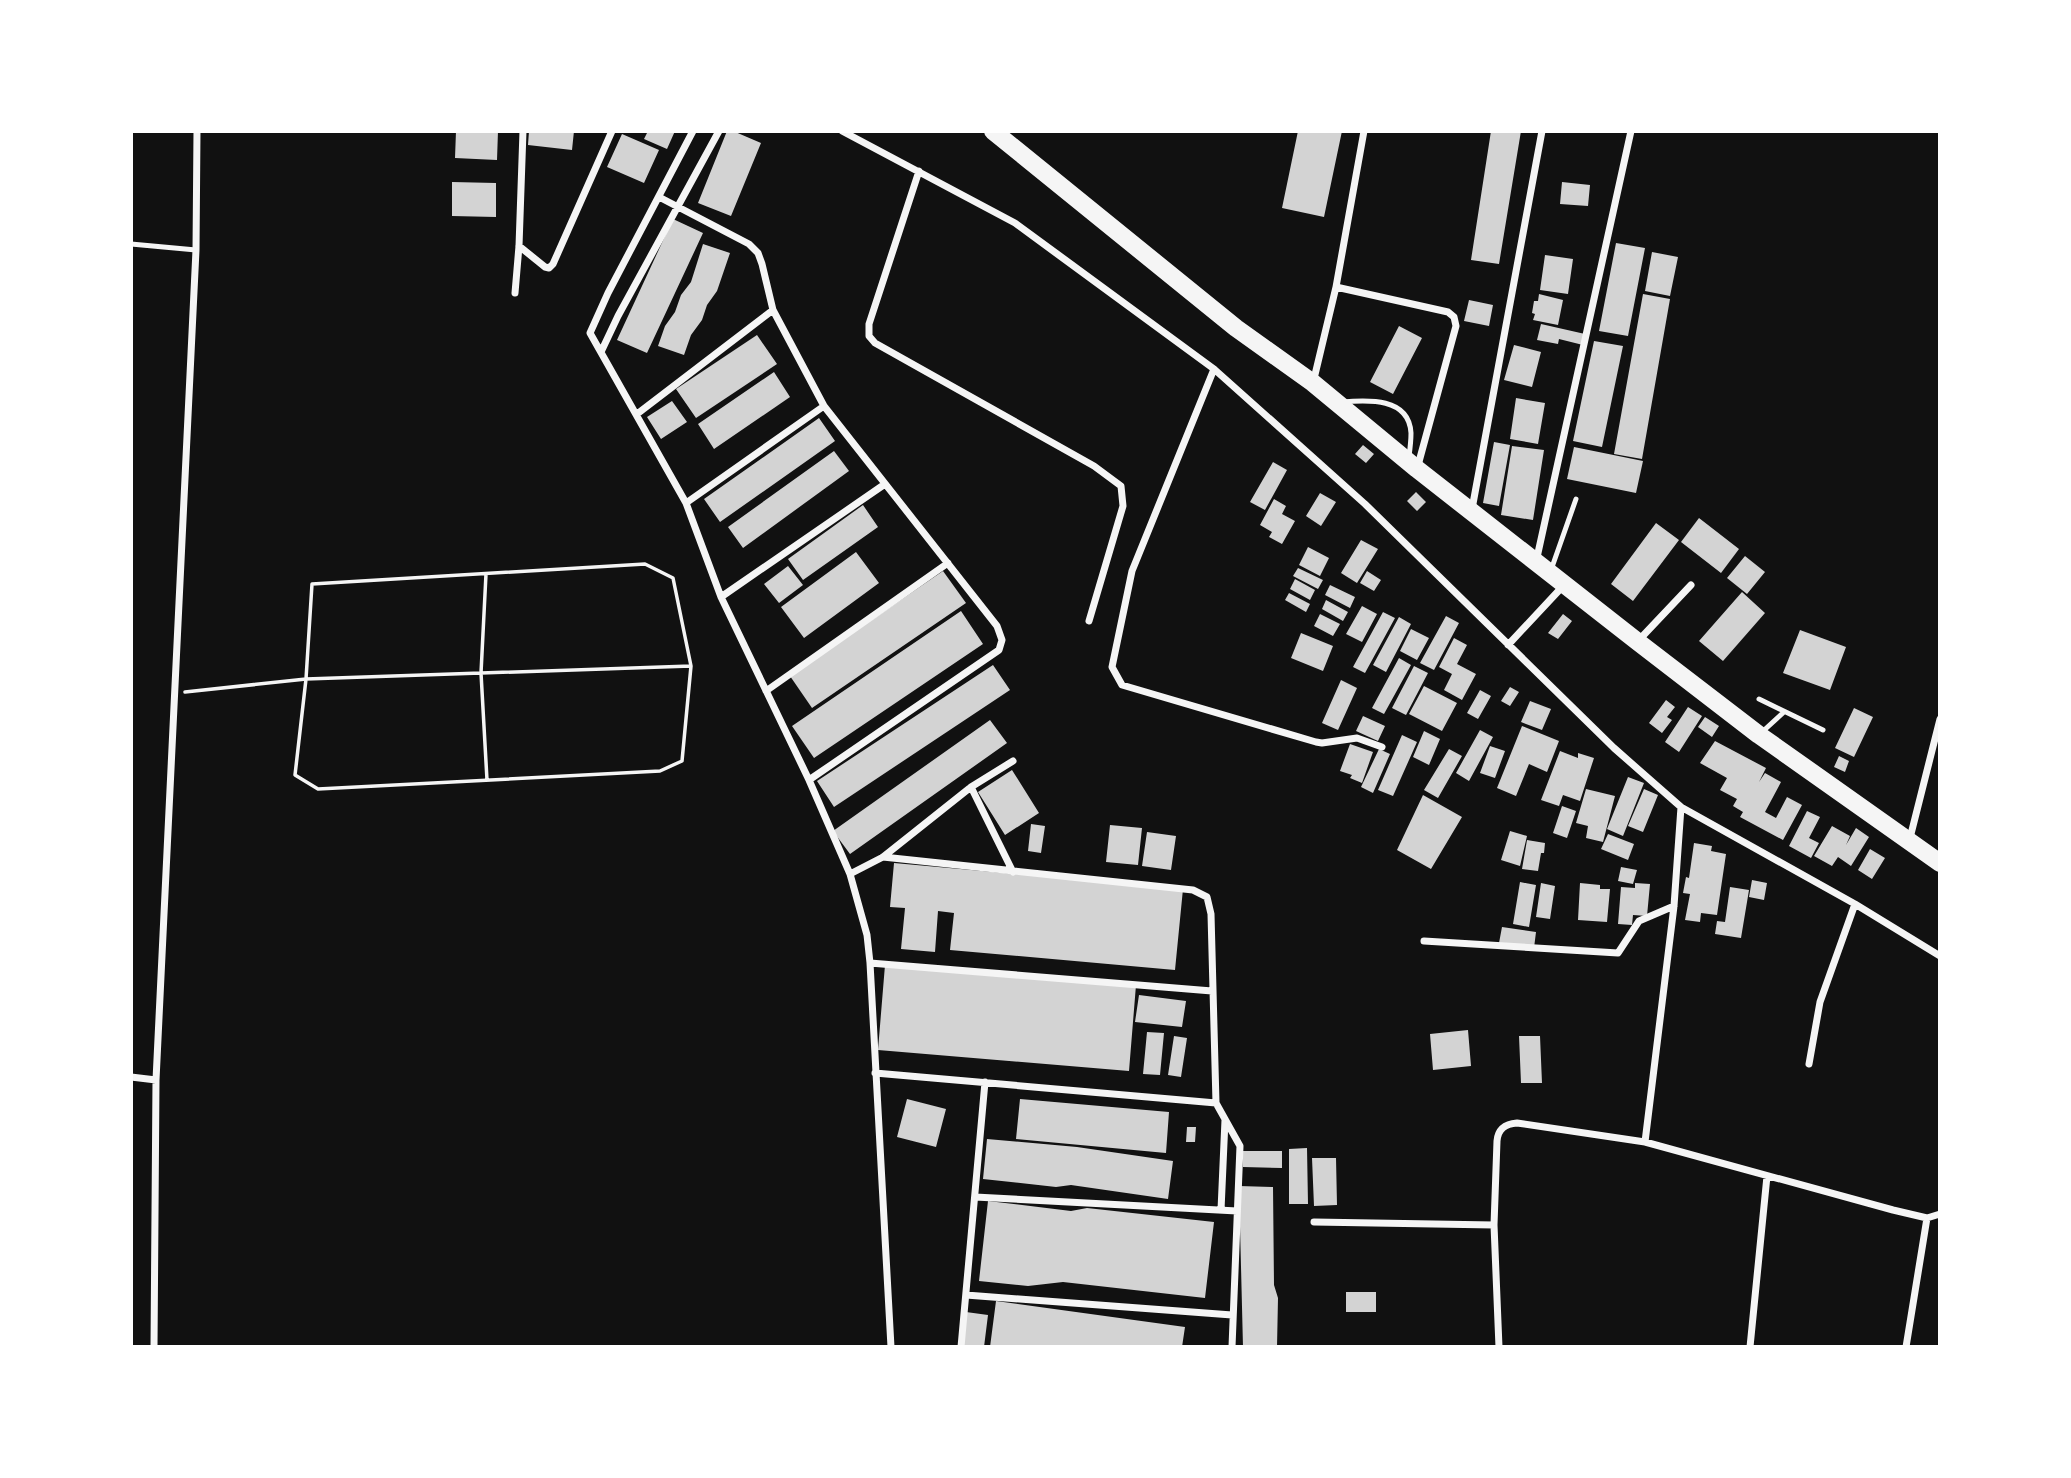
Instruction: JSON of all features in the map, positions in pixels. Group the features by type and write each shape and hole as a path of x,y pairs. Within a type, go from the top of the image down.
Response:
{"main road":[{"path":"993,131 1236,328 1313,383 1412,466 1638,642 1759,735 1940,863"}],"street":[{"path":"154,1347 156,1080 196,250 197,131"},
{"path":"515,293 523,131"},
{"path":"519,246 545,267 549,268 553,264 612,131"},
{"path":"693,131 608,293 590,333 686,503 721,597 809,780 850,874 867,935 870,963 891,1347"},
{"path":"601,352 719,131"},
{"path":"842,131 1015,223 1214,369 1365,504 1614,748 1681,807 1854,904 1940,956"},
{"path":"1313,383 1336,287 1364,131"},
{"path":"1472,513 1542,131"},
{"path":"1543,568 1631,131"},
{"path":"919,171 869,324 869,336 875,343 1094,466 1121,486 1123,506 1089,621"},
{"path":"659,197 749,244 758,253 773,310 824,406 997,626 1002,639 999,650 809,780"},
{"path":"1336,287 1448,312 1454,317 1455,326 1412,466"},
{"path":"637,414 773,310"},
{"path":"1214,369 1132,571 1112,667 1122,685 1315,742 1332,743 1357,738 1382,747"},
{"path":"686,503 824,406"},
{"path":"721,597 885,484"},
{"path":"766,691 948,563"},
{"path":"1508,645 1565,585"},
{"path":"1638,642 1691,586"},
{"path":"1909,842 1940,719"},
{"path":"850,874 883,857 971,787 1013,761"},
{"path":"971,787 1013,872"},
{"path":"1645,1142 1674,906 1681,807"},
{"path":"883,857 1193,890 1207,897 1211,914 1216,1103 1240,1146 1232,1347"},
{"path":"1809,1065 1820,1002 1854,904"},
{"path":"1424,941 1618,953 1639,921 1674,906"},
{"path":"870,963 1212,991"},
{"path":"875,1073 1216,1103"},
{"path":"131,1077 156,1080"},
{"path":"961,1347 985,1082"},
{"path":"1221,1210 1225,1118"},
{"path":"1499,1347 1494,1225 1497,1136 1506,1126 1517,1123 1645,1142 1927,1218 1940,1214"},
{"path":"1750,1347 1767,1176"},
{"path":"975,1198 1237,1211"},
{"path":"1906,1347 1927,1218"},
{"path":"1314,1222 1494,1225"},
{"path":"966,1295 1233,1315"}],"lane":[{"path":"131,244 196,250"},
{"path":"1336,403 1370,399 1385,402 1400,411 1407,419 1411,431 1412,466"},
{"path":"1543,568 1576,499"},
{"path":"1759,699 1823,730"},
{"path":"1759,735 1784,712"}],"path":[{"path":"645,564 673,579 691,666 682,761 660,771 318,789 295,775 306,679 312,584 486,574 645,564"},
{"path":"486,574 481,673 487,780"},
{"path":"176,693 306,679 691,666"}],"building":[{"path":"456,131 498,131 497,160 455,158"},
{"path":"529,131 574,131 572,150 528,145"},
{"path":"648,131 675,131 667,149 644,139"},
{"path":"727,131 761,143 731,216 698,203"},
{"path":"1298,131 1342,131 1324,217 1282,208"},
{"path":"1491,131 1521,131 1499,264 1471,260"},
{"path":"622,134 659,150 644,183 607,167"},
{"path":"452,182 496,183 496,217 452,216"},
{"path":"1562,182 1590,185 1588,206 1560,204"},
{"path":"673,219 703,233 647,353 617,340"},
{"path":"1616,243 1645,248 1628,336 1599,331"},
{"path":"703,244 730,253 717,291 691,335 684,355 658,346 665,326 691,282"},
{"path":"1652,252 1678,257 1670,296 1645,291"},
{"path":"1545,255 1573,259 1568,294 1540,290"},
{"path":"1539,294 1563,300 1558,325 1533,320 1534,301 1538,301"},
{"path":"1643,294 1670,299 1642,459 1614,454"},
{"path":"1469,300 1493,305 1489,326 1464,321"},
{"path":"1541,324 1585,334 1583,345 1559,339 1558,344 1537,340"},
{"path":"1399,326 1422,338 1393,394 1370,382"},
{"path":"757,335 777,364 696,418 676,389"},
{"path":"1594,341 1623,346 1602,447 1573,441"},
{"path":"1514,345 1541,352 1532,387 1504,380"},
{"path":"774,372 790,397 714,449 698,424"},
{"path":"1516,398 1545,403 1538,444 1510,439"},
{"path":"672,401 687,422 661,439 647,417"},
{"path":"819,418 835,441 720,522 704,499"},
{"path":"1494,442 1510,445 1499,506 1483,503"},
{"path":"1363,445 1374,454 1366,463 1355,454"},
{"path":"1512,446 1544,450 1533,520 1501,515"},
{"path":"1574,447 1643,461 1636,493 1567,479"},
{"path":"834,451 849,471 743,548 728,527"},
{"path":"1273,462 1287,470 1265,510 1250,502"},
{"path":"1416,492 1426,502 1417,511 1407,501"},
{"path":"1320,493 1336,502 1321,526 1306,516"},
{"path":"1274,499 1286,506 1282,514 1295,521 1282,544 1269,537 1272,532 1260,525"},
{"path":"863,505 878,527 803,580 788,559"},
{"path":"1699,518 1739,549 1721,573 1681,542"},
{"path":"1656,523 1679,540 1633,601 1611,584"},
{"path":"1361,540 1378,549 1357,583 1341,573"},
{"path":"1308,547 1329,558 1320,576 1299,565"},
{"path":"856,552 879,583 804,638 781,607"},
{"path":"1745,556 1765,572 1747,594 1727,578"},
{"path":"788,566 803,585 779,603 764,584"},
{"path":"1298,568 1323,580 1318,589 1293,576"},
{"path":"943,571 966,603 812,708 790,676"},
{"path":"1367,571 1381,580 1374,591 1360,583"},
{"path":"1295,579 1315,590 1310,600 1290,589"},
{"path":"1330,585 1355,597 1350,608 1325,595"},
{"path":"1742,592 1765,613 1723,661 1699,641"},
{"path":"1289,593 1310,604 1306,612 1285,600"},
{"path":"1326,600 1348,612 1343,621 1322,609"},
{"path":"1362,606 1377,614 1362,642 1346,634"},
{"path":"961,611 983,644 814,758 792,726"},
{"path":"1383,612 1395,618 1365,673 1353,667"},
{"path":"1320,614 1340,624 1333,636 1314,626"},
{"path":"1563,614 1572,621 1558,639 1548,633"},
{"path":"1446,616 1459,623 1434,670 1420,663"},
{"path":"1399,617 1411,624 1386,672 1373,665"},
{"path":"1411,629 1429,638 1417,660 1400,651"},
{"path":"1800,630 1846,647 1830,690 1783,673"},
{"path":"1301,633 1333,646 1323,671 1291,658"},
{"path":"1454,638 1467,645 1457,664 1476,674 1462,700 1444,690 1452,674 1439,667"},
{"path":"1399,658 1411,665 1384,714 1372,708"},
{"path":"993,665 1010,690 834,807 817,781"},
{"path":"1414,666 1428,673 1406,715 1392,708"},
{"path":"1341,680 1357,688 1338,730 1322,723"},
{"path":"1424,686 1457,703 1442,731 1409,714"},
{"path":"1510,687 1519,692 1510,706 1501,701"},
{"path":"1480,690 1491,696 1478,719 1467,713"},
{"path":"1666,700 1675,707 1667,717 1672,720 1662,733 1649,723"},
{"path":"1530,701 1551,709 1542,730 1521,722"},
{"path":"1688,707 1702,716 1679,752 1665,742"},
{"path":"1854,708 1873,717 1854,757 1835,748"},
{"path":"1363,716 1385,726 1378,741 1356,731"},
{"path":"1705,717 1719,726 1712,737 1698,727"},
{"path":"990,720 1007,743 850,854 833,831"},
{"path":"1522,726 1559,741 1547,772 1529,764 1516,796 1497,788"},
{"path":"1480,730 1493,737 1469,781 1456,773"},
{"path":"1424,731 1440,739 1429,765 1413,757"},
{"path":"1402,735 1417,742 1393,796 1378,790"},
{"path":"1715,741 1766,768 1759,782 1765,773 1781,782 1765,812 1776,818 1787,797 1802,805 1783,840 1740,817 1743,812 1733,806 1737,799 1720,790 1727,778 1700,763"},
{"path":"1350,744 1373,752 1362,783 1350,778 1352,775 1340,771"},
{"path":"1490,746 1505,751 1495,778 1480,773"},
{"path":"1379,749 1390,754 1373,793 1361,787"},
{"path":"1449,749 1462,756 1438,798 1424,790"},
{"path":"1560,751 1578,758 1578,753 1594,758 1580,801 1563,795 1559,806 1541,800"},
{"path":"1839,756 1849,761 1845,772 1834,767"},
{"path":"1012,770 1039,813 1005,835 978,792"},
{"path":"1628,777 1644,783 1623,836 1607,829"},
{"path":"1586,789 1615,796 1603,842 1586,838 1588,826 1576,823"},
{"path":"1644,789 1658,795 1643,832 1628,826"},
{"path":"1423,795 1462,817 1431,869 1397,850"},
{"path":"1562,806 1576,811 1567,838 1553,833"},
{"path":"1807,811 1820,817 1809,838 1819,843 1811,858 1789,846"},
{"path":"1031,824 1045,826 1041,853 1028,851"},
{"path":"1110,825 1142,828 1138,865 1106,862"},
{"path":"1832,826 1850,836 1846,845 1856,828 1869,837 1851,866 1838,857 1832,866 1814,856"},
{"path":"1510,831 1527,836 1520,866 1501,860"},
{"path":"1147,832 1176,836 1171,870 1142,866"},
{"path":"1608,834 1634,844 1628,860 1601,849"},
{"path":"1527,840 1545,843 1538,871 1522,869"},
{"path":"1694,843 1712,846 1711,851 1726,854 1717,915 1701,913 1700,922 1685,920 1690,894 1683,893 1686,877 1689,878"},
{"path":"1870,849 1885,858 1872,879 1858,870"},
{"path":"894,863 1183,889 1175,970 950,950 954,913 938,911 935,952 901,949 905,908 890,907"},
{"path":"1621,867 1637,870 1633,884 1618,881"},
{"path":"1752,880 1767,883 1764,900 1749,897"},
{"path":"1520,882 1536,885 1529,927 1513,924"},
{"path":"1541,883 1555,886 1550,919 1536,917"},
{"path":"1580,883 1610,889 1607,922 1578,920"},
{"path":"1635,883 1650,884 1647,916 1633,915 1632,925 1618,924 1621,887 1635,888"},
{"path":"1730,887 1749,890 1741,938 1715,934 1717,921 1725,922"},
{"path":"1502,927 1536,932 1534,948 1499,943"},
{"path":"885,965 1136,985 1129,1071 878,1050"},
{"path":"1139,995 1186,1001 1182,1027 1135,1022"},
{"path":"1468,1030 1471,1066 1433,1070 1430,1034"},
{"path":"1147,1032 1164,1033 1160,1075 1143,1074"},
{"path":"1174,1036 1187,1038 1181,1077 1168,1075"},
{"path":"1519,1036 1540,1036 1542,1083 1521,1083"},
{"path":"907,1099 946,1109 936,1147 897,1137"},
{"path":"1020,1099 1169,1112 1166,1153 1016,1139"},
{"path":"1187,1127 1196,1127 1195,1142 1186,1142"},
{"path":"987,1139 1077,1147 1173,1161 1168,1199 1071,1185 1056,1187 983,1179"},
{"path":"1307,1148 1308,1204 1289,1204 1289,1149"},
{"path":"1243,1151 1282,1151 1282,1168 1243,1167"},
{"path":"1312,1158 1336,1158 1337,1205 1314,1206"},
{"path":"1239,1186 1273,1187 1274,1285 1278,1298 1277,1347 1243,1347"},
{"path":"988,1201 1071,1211 1087,1208 1214,1222 1205,1298 1063,1282 1028,1286 979,1281"},
{"path":"1346,1292 1376,1292 1376,1312 1346,1312"},
{"path":"996,1301 1185,1327 1182,1347 990,1347"},
{"path":"966,1312 988,1315 984,1347 962,1347"}]}
